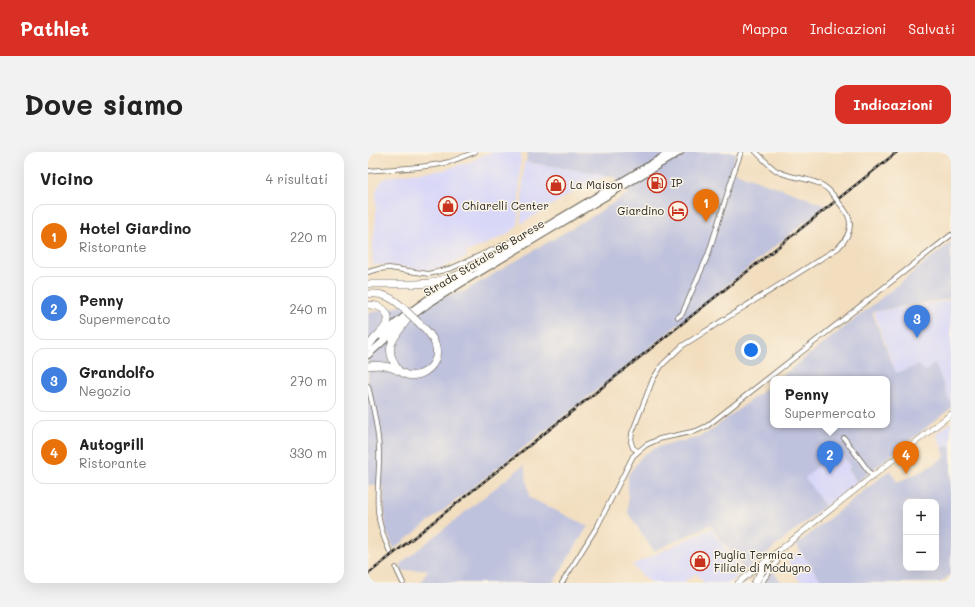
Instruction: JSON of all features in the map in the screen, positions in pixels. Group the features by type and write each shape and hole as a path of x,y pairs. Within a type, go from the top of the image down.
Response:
{"highway":[{"path":"368,284 430,283 453,277 489,260"},
{"path":"368,294 384,295 400,305 430,334 435,344 436,354 434,362 430,368 426,372 417,375 407,375 386,366 368,366"},
{"path":"368,305 376,305 384,309 388,315 388,323 385,328 376,336 368,347"},
{"path":"399,371 391,359 390,350 394,338 407,320"},
{"path":"755,583 769,559"}],"main road":[{"name":"Strada Statale 96 Barese","path":"368,347 418,305 435,293 671,152"},
{"name":"Strada Statale 96 Barese","path":"368,355 390,334 428,304 680,152"}],"street":[{"path":"368,171 450,162 475,152"},
{"path":"678,317 682,314 708,255 741,152"},
{"path":"638,451 633,448 631,442 632,434 653,379 662,365 682,346 838,248 846,239 850,228 848,214 830,190 819,183 790,176 778,171 756,152"},
{"path":"771,376 951,236"},
{"path":"368,272 389,268 429,274 452,268 510,242 514,242 516,245"},
{"path":"562,583 598,525 633,456 638,451 646,445 659,439 696,432 707,426 770,377"},
{"path":"368,386 379,449 377,498 378,516 381,529 390,552"},
{"path":"738,583 951,414"},
{"path":"844,438 873,477"},
{"path":"762,583 777,562 778,551"},
{"path":"396,568 403,583"}],"shaded area":[{"name":"Chiarelli Center","path":"492,152 521,152 518,226 506,235 466,252 467,257 429,271 388,265 373,265 372,250 376,218 376,193 384,179 411,173 444,170"},
{"path":"528,152 736,152 732,171 826,205 602,386 394,549 386,531 383,486 368,485 368,313 463,292 629,193 614,176 526,162"},
{"name":"La Maison","path":"524,162 609,175 570,194 521,224"},
{"path":"951,242 951,298 872,312 896,373 919,365 925,371 935,363 951,404 951,408 857,482 848,469 851,467 837,448 805,478 825,506 745,571 710,525 654,551 628,513 628,475 642,456 653,449 664,445 693,439 709,432 770,385 770,428 890,428 890,376 782,376"},
{"path":"951,300 951,404 935,363 925,371 918,365 896,373 874,312"},
{"path":"951,422 951,445 942,448 936,434"},
{"path":"951,445 951,574 940,583 823,583 796,545 890,470 897,482 923,471 945,457 942,448"},
{"path":"837,448 851,467 848,470 857,482 825,506 804,478"},
{"path":"524,465 530,498 588,526 553,583 421,583 428,569 402,571 400,564"},
{"path":"711,528 743,572 729,583 704,583 696,573 683,583 650,583 632,565"},
{"path":"800,551 823,583 801,583 787,560"},
{"path":"773,571 782,583 764,583 766,579"}],"railway":[{"path":"368,574 897,152"}],"place":[{"name":"IP","path":"657,183"},
{"name":"La Maison","path":"556,185"},
{"name":"Chiarelli Center","path":"448,206"},
{"name":"Giardino","path":"678,211"},
{"name":"Hotel Giardino","path":"706,222"},
{"name":"Grandolfo","path":"917,338"},
{"name":"Penny","path":"830,474"},
{"name":"Autogrill","path":"906,474"},
{"name":"Puglia Termica - Filiale di Modugno","path":"700,561"}]}
